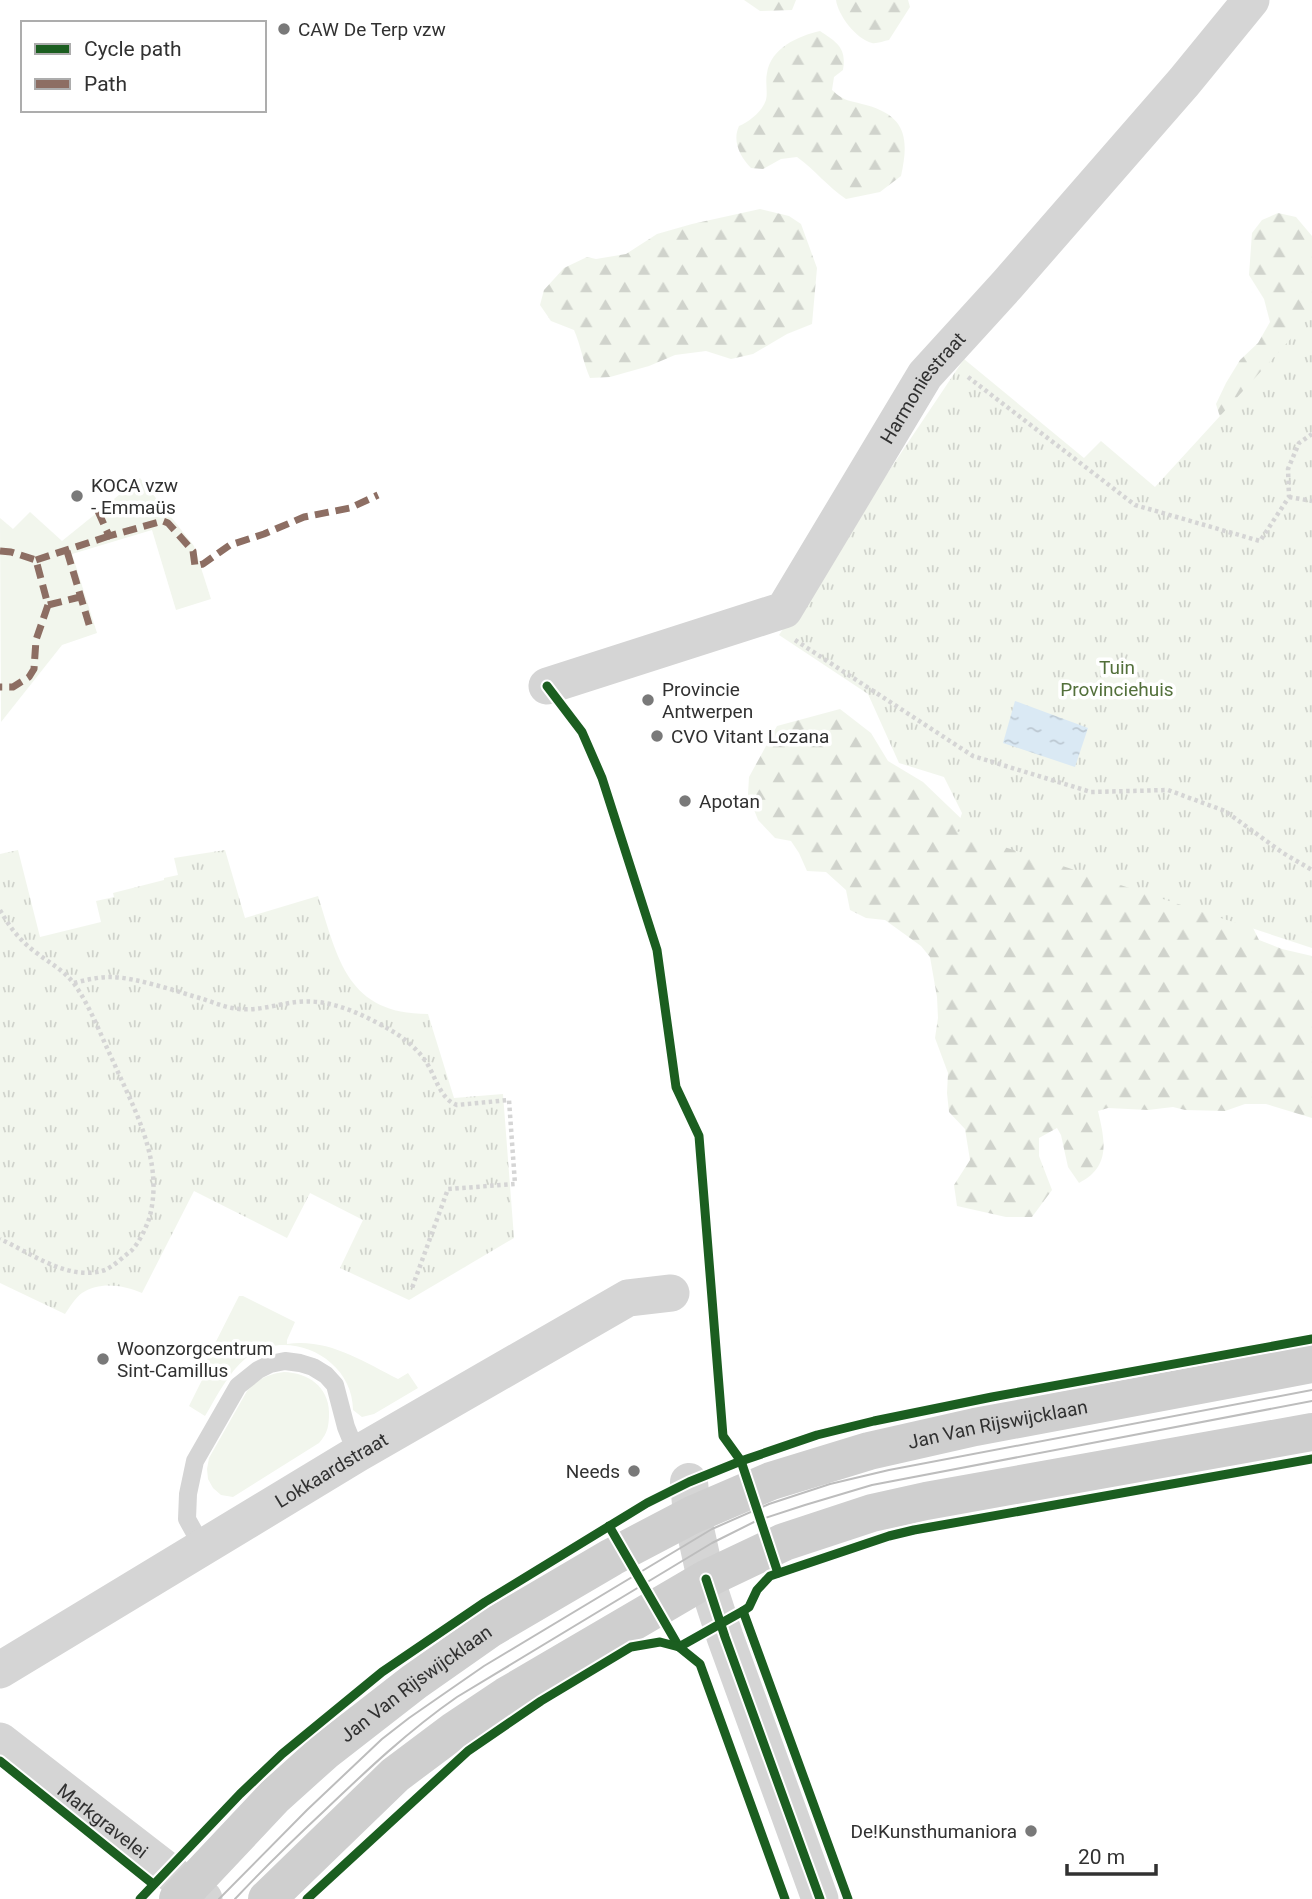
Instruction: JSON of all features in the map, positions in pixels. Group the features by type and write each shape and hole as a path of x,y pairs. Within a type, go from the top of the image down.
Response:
{"main road":[{"name":"Jan Van Rijswijcklaan","path":"190,1895 275,1796 314,1761 435,1667 491,1628 612,1557 690,1499 771,1481 869,1451 975,1427 1312,1364"},
{"path":"267,1899 396,1775 455,1730 506,1696 706,1579 784,1542 872,1513 926,1501 1312,1432"}],"street":[{"name":"Harmoniestraat","path":"784,610 925,375 1184,82 1251,0"},
{"path":"547,686 784,610"},
{"name":"Lokkaardstraat","path":"0,1670 357,1454 628,1298 671,1293"},
{"path":"690,1499 706,1579 820,1899"},
{"name":"Markgravelei","path":"0,1741 190,1895"}],"lane":[{"path":"203,1548 187,1520 188,1494 195,1461 238,1387 258,1370 285,1361 313,1367 326,1375 335,1385 346,1427 357,1454"}],"path":[{"path":"942,356 1135,505 1260,541 1289,498 1288,469 1299,443 1312,433"},
{"path":"1289,498 1312,501"},
{"path":"784,610 794,639 973,755 1091,792 1168,790 1225,811 1283,853 1312,870"},
{"path":"0,910 14,934 74,983 127,1093 149,1148 155,1177 154,1201 147,1225 136,1246 106,1269 87,1273 64,1269 0,1238"},
{"path":"74,983 111,977 130,979 239,1009 258,1009 297,1002 328,1003 367,1018 395,1032 411,1044 425,1059 445,1098 450,1102 457,1104 509,1100 515,1184 448,1189 412,1288"}],"green space":[{"path":"744,0 796,0 792,10 760,11"},
{"path":"836,0 908,0 910,7 889,40 874,43 860,37 849,26"},
{"path":"820,31 842,50 843,70 834,77 832,90 844,99 880,110 890,116 902,131 905,151 901,176 880,192 846,199 797,157 781,159 763,169 751,168 738,148 736,137 739,126 755,116 766,100 767,73 774,57 787,44"},
{"path":"760,209 789,216 801,224 817,268 812,324 787,334 753,354 731,359 706,351 675,355 610,377 590,378 574,330 551,321 540,305 544,290 564,268 587,257 596,259 626,254 657,234"},
{"path":"1278,213 1296,217 1312,236 1312,480 1224,430 1216,404 1240,360 1258,343 1270,322 1264,299 1249,275 1252,233 1262,220"},
{"name":"Tuin Provinciehuis","path":"1312,313 1312,948 956,831 962,813 944,777 899,763 868,694 779,635 964,359 1084,458 1101,441 1155,487"},
{"path":"140,478 194,546 211,599 176,610 152,530 72,554 97,633 62,645 1,722 0,518 13,529 30,512 62,541"},
{"path":"840,709 871,733 888,761 923,782 972,829 1246,914 1259,940 1312,956 1312,1118 1266,1104 1245,1104 1225,1111 1173,1107 1148,1110 1108,1108 1098,1111 1104,1143 1101,1161 1089,1177 1079,1183 1068,1167 1057,1128 1039,1138 1039,1156 1052,1190 1032,1217 1006,1217 957,1206 954,1185 970,1160 965,1129 949,1112 948,1073 935,1038 937,997 930,957 921,946 885,920 866,918 850,910 846,890 826,872 807,871 791,841 775,838 758,820 748,794 749,777 777,726"},
{"path":"18,850 40,937 101,922 96,901 114,897 113,893 178,875 174,858 225,850 245,918 318,896 340,961 350,979 363,993 379,1004 401,1012 428,1014 454,1098 503,1094 514,1238 409,1300 340,1268 363,1220 310,1193 287,1238 194,1191 142,1293 120,1286 96,1287 79,1295 65,1314 0,1283 0,854"},
{"path":"239,1296 295,1322 287,1344 317,1344 344,1352 398,1379 408,1373 418,1388 374,1414 362,1417 353,1410 350,1391 342,1375 330,1362 297,1346 280,1345 262,1349 246,1358 223,1385 205,1416 189,1406 202,1380 198,1377"},
{"path":"284,1372 309,1378 321,1388 328,1403 329,1417 324,1436 319,1443 233,1497 221,1495 208,1479 209,1458 247,1391 264,1378"}],"water":[{"path":"1015,701 1088,728 1075,767 1003,743"}],"tram line":[{"path":"219,1899 307,1810 382,1739 409,1718 484,1666 712,1529 769,1504 830,1484 889,1470 1312,1390"},
{"path":"235,1899 355,1782 439,1710 712,1543 756,1521 872,1485 1312,1401"}],"marked path":[{"path":"98,511 109,536 163,521 168,523 193,551 195,566 203,564 230,545 304,517 350,508 378,495"},
{"path":"36,560 109,536"},
{"path":"0,551 36,560 48,605 36,640 34,669 29,677 13,687 0,687"},
{"path":"67,551 91,631"},
{"path":"48,605 80,597"}],"cycle path":[{"path":"547,686 582,732 602,778 657,950 676,1087 699,1136 723,1436 741,1461 778,1573"},
{"path":"140,1899 282,1754 382,1672 485,1602 647,1503 689,1482 817,1435 874,1421 1312,1339"},
{"path":"307,1899 468,1751 541,1701 631,1647 660,1642 679,1647 743,1611 749,1607 757,1590 770,1576 914,1530 1312,1459"},
{"path":"609,1526 679,1647 700,1664 785,1899"},
{"path":"706,1579 820,1899"},
{"path":"743,1611 848,1899"},
{"path":"0,1761 153,1884"}],"place":[{"name":"CAW De Terp vzw","path":"284,29"},
{"name":"KOCA vzw - Emmaüs","path":"77,496"},
{"name":"Provincie Antwerpen","path":"648,700"},
{"name":"CVO Vitant Lozana","path":"657,736"},
{"name":"Apotan","path":"685,801"},
{"name":"Woonzorgcentrum Sint-Camillus","path":"103,1359"},
{"name":"Needs","path":"634,1471"},
{"name":"De!Kunsthumaniora","path":"1031,1831"}]}
